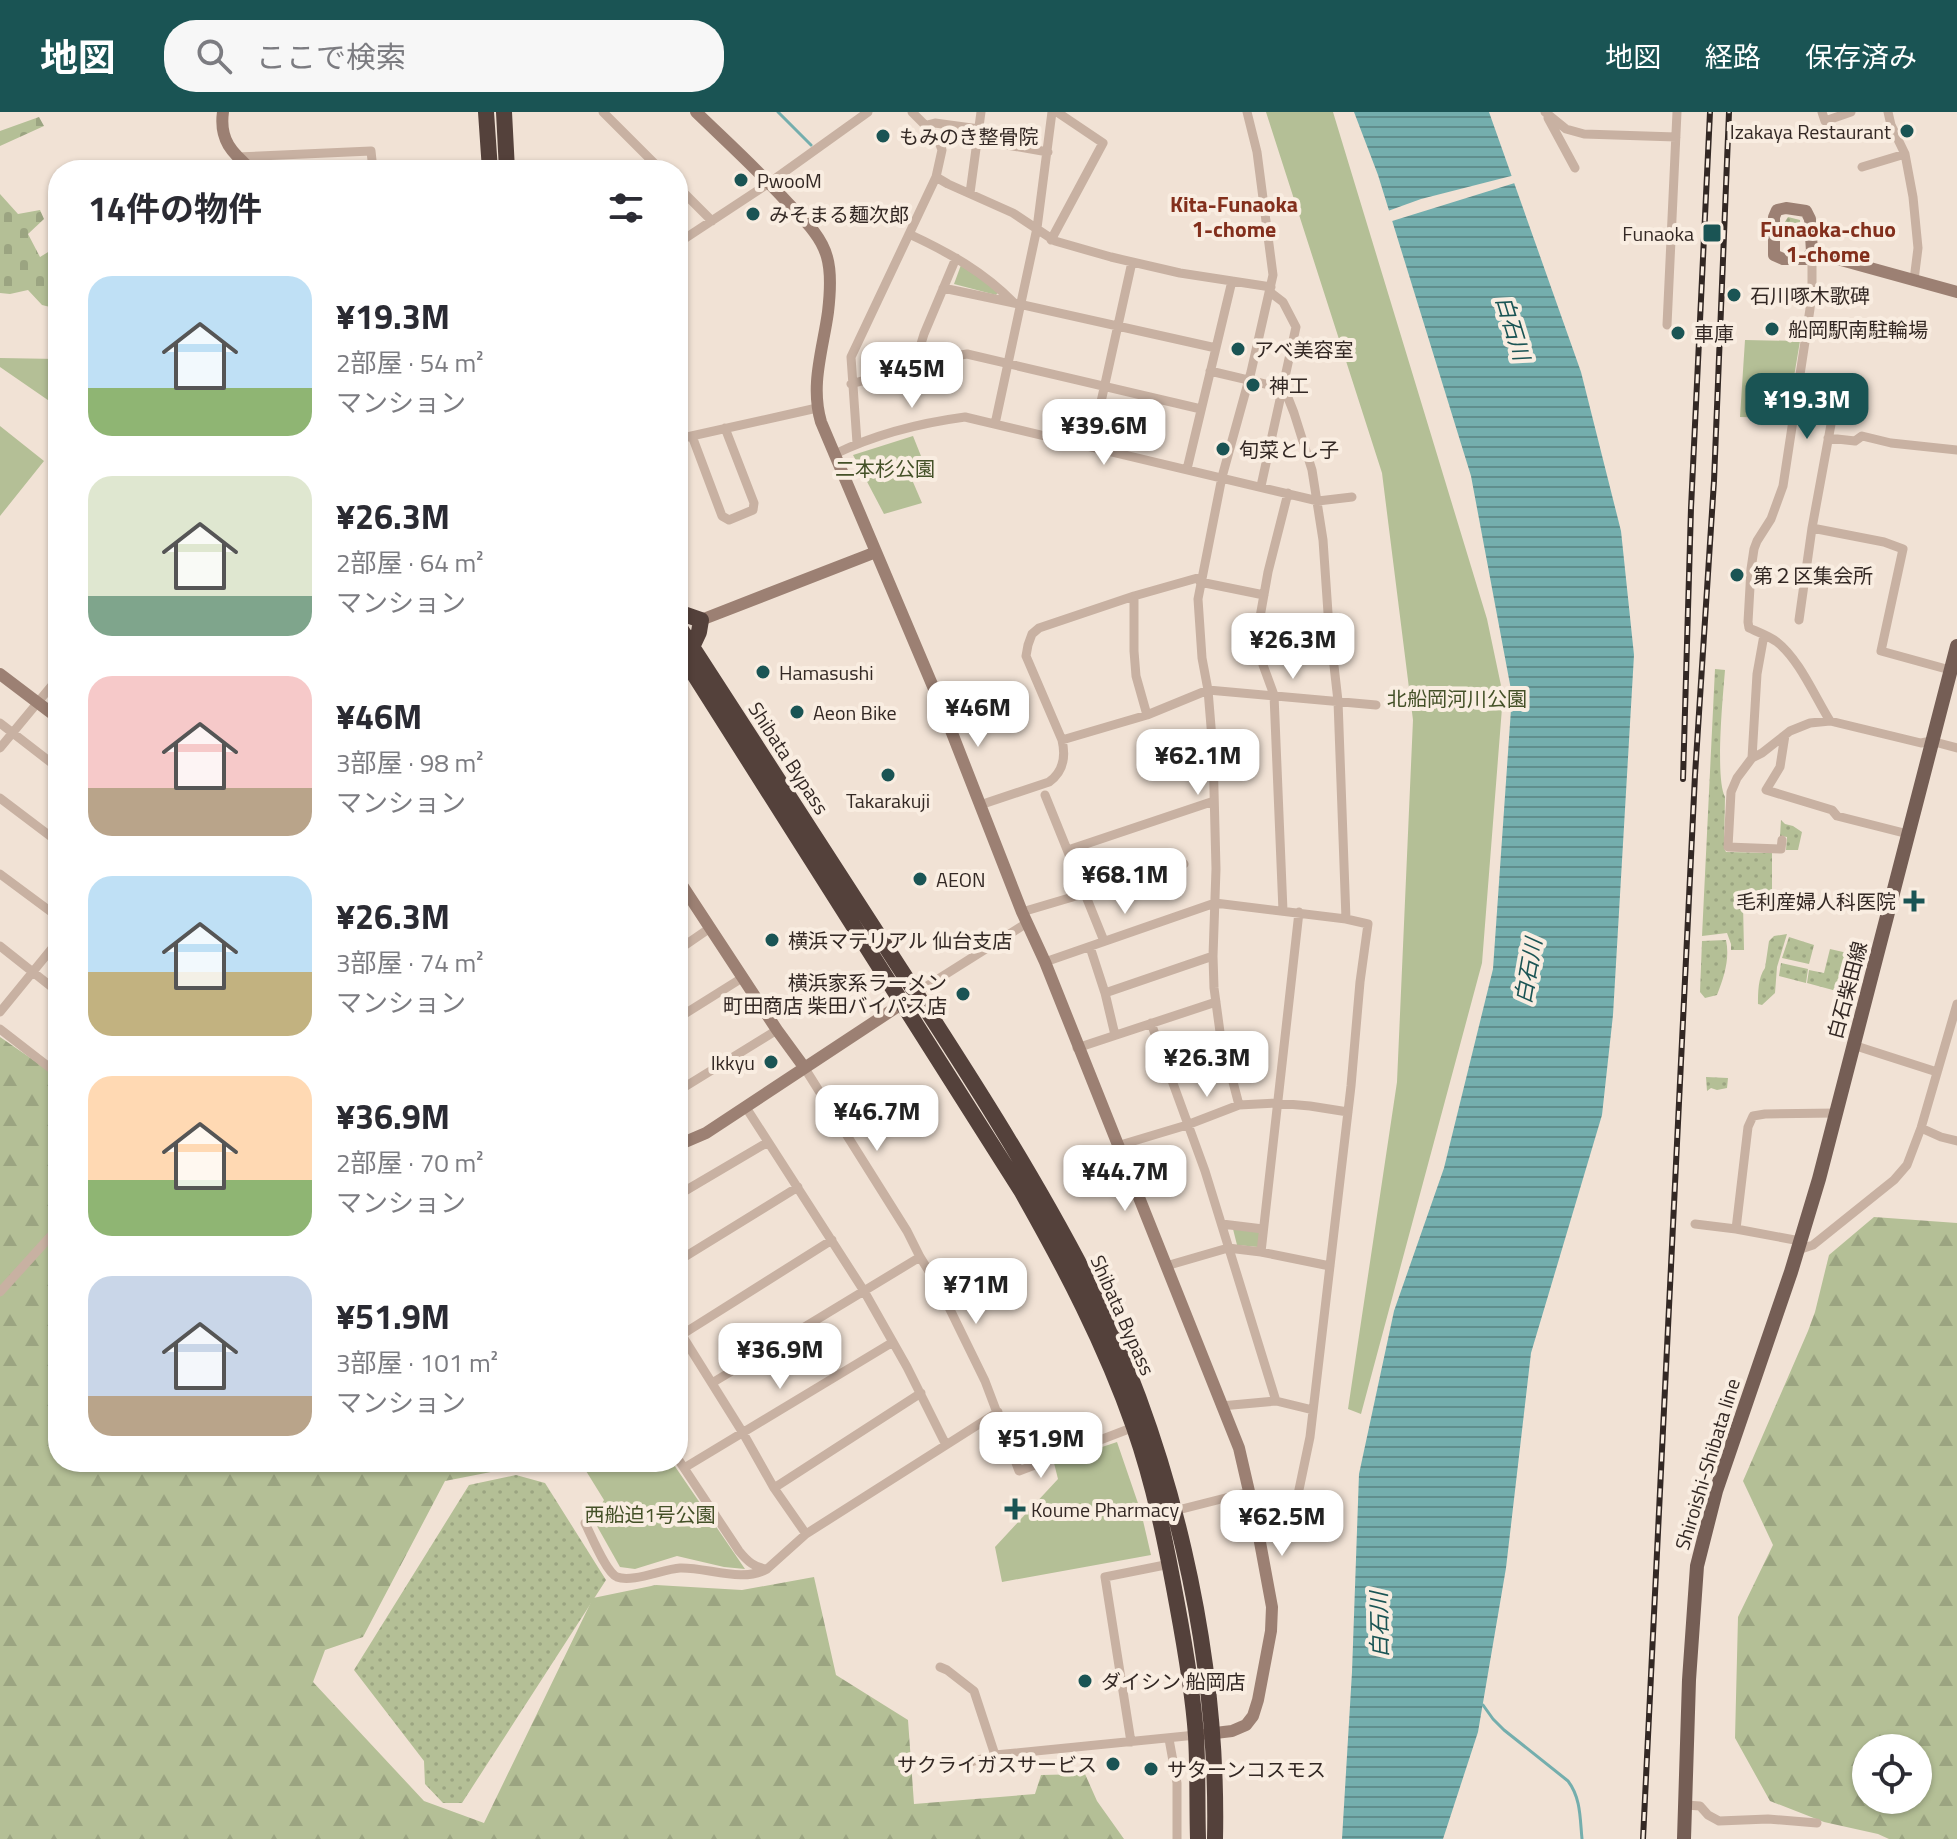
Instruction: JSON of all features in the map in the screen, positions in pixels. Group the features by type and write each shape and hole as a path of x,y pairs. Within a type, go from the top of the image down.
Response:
{"highway":[{"path":"486,112 489,160"},
{"path":"504,112 506,160"},
{"path":"688,615 701,620 699,632 688,645"},
{"name":"Shibata Bypass","path":"688,653 909,998 1024,1166 1085,1277 1127,1371 1147,1423 1174,1511 1195,1603 1205,1669 1198,1839"},
{"name":"Shibata Bypass","path":"909,998 1071,1279 1099,1338 1134,1427 1170,1564 1204,1734 1215,1839"}],"main road":[{"name":"白石柴田線","path":"1799,1246 1957,646"},
{"name":"Shiroishi-Shibata line","path":"1684,1839 1689,1680 1697,1566 1716,1491 1799,1246"}],"street":[{"path":"223,112 223,133 240,160"},
{"path":"603,112 651,160"},
{"path":"696,112 810,226 827,256 829,300 817,376 817,408 945,715 1239,1448 1272,1607 1271,1631 1258,1700 1250,1721 1232,1731 995,1755 971,1762"},
{"path":"688,237 868,112"},
{"path":"857,443 851,357 936,177 942,150 937,137 912,112"},
{"path":"970,193 981,112"},
{"path":"995,424 1017,304 1037,228 1054,112 1103,143 1051,240"},
{"path":"1239,1105 1220,1032 1216,1002 1213,956 1216,869 1213,751 1198,599 1222,477 1249,380 1273,275 1262,183 1247,112"},
{"path":"1545,112 1566,129 1584,134 1676,137"},
{"path":"1545,112 1575,168"},
{"path":"1667,325 1677,112"},
{"path":"1822,112 1825,121 1851,112"},
{"path":"1888,112 1905,154 1913,197 1918,248 1914,280"},
{"path":"927,125 935,123 979,129"},
{"path":"978,140 1048,152"},
{"path":"237,157 371,151 372,160"},
{"path":"1862,167 1905,154"},
{"path":"936,177 1013,213 1051,240 1180,273 1270,290 1283,302 1296,327 1261,486"},
{"path":"688,197 712,221"},
{"path":"1812,252 1806,259 1783,259 1774,255 1774,217 1777,210 1806,211 1810,219 1812,252 1811,297 1780,499 1757,541 1751,569 1749,628 1775,641 1790,655 1830,721"},
{"path":"909,234 956,258 998,286 1017,304"},
{"path":"1812,252 1957,292"},
{"path":"922,364 920,347 924,334 956,258"},
{"path":"1091,447 1132,262"},
{"path":"1187,469 1232,281"},
{"path":"943,288 1216,348"},
{"path":"851,384 967,354 1201,409"},
{"path":"1210,371 1283,387"},
{"path":"1283,387 1303,439 1318,501 1323,540 1338,701 1346,919"},
{"path":"1796,402 1834,408 1799,620"},
{"path":"688,437 817,408"},
{"path":"835,454 857,443 931,421 965,417 1318,501 1352,497"},
{"path":"692,436 722,516 729,520 753,510 754,503 725,428"},
{"path":"1828,438 1855,441 1862,436 1891,443 1957,450"},
{"path":"1283,911 1274,695 1263,665 1260,617 1288,493"},
{"path":"1812,528 1884,542 1903,549 1881,651 1953,665"},
{"path":"701,620 876,552"},
{"path":"980,805 1049,782 1055,778 1064,759 1062,740 1026,656 1032,634 1039,628 1134,596 1201,579 1264,595"},
{"path":"1134,596 1136,676 1147,715"},
{"path":"1752,758 1757,674 1764,635"},
{"path":"0,674 48,710"},
{"path":"0,748 48,690"},
{"path":"1062,740 1147,715 1208,690 1376,705"},
{"path":"1782,840 1781,849 1728,847 1731,792 1737,778 1752,758 1790,731 1810,723 1830,721 1921,743 1931,741 1957,748"},
{"path":"0,723 48,760"},
{"path":"1786,735 1780,767 1766,790 1832,810 1837,816 1908,834"},
{"path":"1045,795 1104,941"},
{"path":"0,798 48,834"},
{"path":"1068,850 1214,801"},
{"path":"688,1141 706,1133 1025,917 1084,892 1184,864"},
{"path":"0,874 48,910"},
{"path":"688,894 804,1067 907,1231 940,1289 985,1381 1019,1471 1134,1427"},
{"path":"1045,962 1215,903 1299,912 1368,924 1310,1437 1296,1504 1250,1497 1174,1511"},
{"path":"1261,1252 1299,912"},
{"path":"688,943 710,928"},
{"path":"0,946 48,984"},
{"path":"1090,947 1115,1035"},
{"path":"0,1012 48,954"},
{"path":"1105,993 1213,956"},
{"path":"688,1012 742,978"},
{"path":"1077,1048 1216,1002"},
{"path":"1695,1224 1736,1229 1799,1246 1813,1245 1894,1180 1907,1165 1921,1128 1957,1004"},
{"path":"1151,1023 1205,1171 1276,1401"},
{"path":"0,1029 48,1066"},
{"path":"688,1085 777,1030"},
{"path":"1853,1045 1937,1072"},
{"path":"1117,1146 1239,1105 1276,1103 1348,1112"},
{"path":"745,1106 864,1291 946,1445"},
{"path":"1736,1229 1748,1127 1753,1116 1836,1113"},
{"path":"1921,1128 1957,1141"},
{"path":"688,1189 768,1142"},
{"path":"688,1255 798,1187"},
{"path":"1222,1224 1263,1229"},
{"path":"0,1292 48,1239"},
{"path":"688,1328 832,1240"},
{"path":"1166,1266 1228,1248 1330,1266"},
{"path":"712,1383 920,1257"},
{"path":"688,1460 743,1433 893,1342"},
{"path":"688,1347 774,1488 806,1534"},
{"path":"774,1488 921,1393"},
{"path":"1221,1406 1276,1401 1313,1410"},
{"path":"585,1523 609,1570 618,1577 634,1578 674,1568 727,1574 759,1573 806,1534 998,1412"},
{"path":"686,1472 746,1560 767,1569"},
{"path":"1131,1742 1105,1577 1170,1564"},
{"path":"940,1667 974,1691 995,1755"},
{"path":"1169,1739 1177,1783 1177,1839"},
{"path":"1686,1805 1700,1806 1719,1821 1768,1819 1817,1823"}],"green space":[{"name":"北船岡河川公園","path":"1266,112 1333,112 1487,619 1503,695 1482,963 1361,1414 1348,1409 1397,1082 1413,720 1382,473"},
{"path":"39,117 44,126 0,146 0,131"},
{"path":"0,194 18,214 40,210 44,219 28,234 40,257 48,252 48,306 42,305 28,290 0,293"},
{"path":"1788,217 1800,220 1801,235 1798,238 1782,234"},
{"path":"961,265 999,291 996,295 954,284"},
{"path":"1745,340 1800,341 1787,418 1740,417"},
{"path":"0,358 48,359 48,400 0,367"},
{"path":"0,426 44,461 0,516"},
{"name":"二本杉公園","path":"913,436 923,461 907,468 922,503 884,514 853,455"},
{"path":"1715,669 1725,670 1720,755 1725,797 1724,848 1726,852 1772,853 1772,891 1764,892 1765,900 1748,900 1743,904 1744,950 1731,950 1727,933 1702,936"},
{"path":"1781,820 1802,832 1798,850 1786,850 1787,837 1780,836"},
{"path":"1787,934 1777,967 1775,993 1762,1005 1758,1004 1758,990 1769,941 1774,936"},
{"path":"1789,937 1814,945 1809,964 1782,958"},
{"path":"1726,940 1727,961 1720,988 1717,995 1705,998 1700,992 1702,941"},
{"path":"1830,949 1865,957 1855,996 1807,983 1809,970 1824,973"},
{"path":"1781,963 1808,969 1806,983 1779,976"},
{"path":"0,1037 48,1070 48,1472 491,1472 445,1481 363,1637 325,1650 313,1682 424,1801 484,1823 593,1598 656,1585 742,1590 814,1577 836,1675 908,1720 914,1804 1035,1794 1041,1775 1085,1774 1097,1801 1124,1839 0,1839"},
{"path":"1706,1077 1728,1078 1727,1088 1707,1091"},
{"path":"1874,1217 1957,1223 1957,1839 1889,1839 1824,1822 1770,1801 1735,1738 1738,1617 1773,1545 1743,1481 1815,1312 1829,1255"},
{"path":"1233,1229 1260,1230 1258,1247 1237,1245"},
{"path":"1117,1442 1141,1512 1151,1555 1002,1582 995,1547 1058,1479 1054,1463"},
{"name":"西船迫1号公園","path":"587,1472 679,1472 745,1569 677,1556 635,1569 620,1567 593,1519 604,1500"},
{"path":"516,1475 545,1483 606,1580 462,1803 443,1803 425,1784 424,1761 354,1670 469,1485"}],"water":[{"name":"白石川","path":"1354,112 1489,112 1581,372 1621,531 1634,655 1613,1015 1602,1115 1531,1353 1506,1568 1478,1732 1443,1839 1342,1839 1359,1474 1394,1311 1444,1168 1493,969 1512,695 1471,476 1378,175"}],"pier":[{"path":"1515,175 1518,182 1389,222 1385,212 1421,199"}],"waterway":[{"path":"778,112 811,145"},
{"path":"1483,1705 1504,1730 1568,1781 1578,1802 1582,1839"}],"railway":[{"path":"1683,779 1691,508 1710,112"},
{"path":"1643,1839 1695,775 1714,481 1729,112"}],"place":[{"name":"Izakaya Restaurant","path":"1907,131"},
{"name":"もみのき整骨院","path":"883,136"},
{"name":"PwooM","path":"741,180"},
{"name":"みそまる麺次郎","path":"753,214"},
{"name":"Funaoka","path":"1712,233"},
{"name":"石川啄木歌碑","path":"1734,295"},
{"name":"船岡駅南駐輪場","path":"1772,329"},
{"name":"車庫","path":"1678,333"},
{"name":"アベ美容室","path":"1238,349"},
{"name":"神工","path":"1253,385"},
{"name":"旬菜とし子","path":"1223,449"},
{"name":"第２区集会所","path":"1737,575"},
{"name":"Hamasushi","path":"763,672"},
{"name":"Aeon Bike","path":"797,712"},
{"name":"Takarakuji","path":"888,775"},
{"name":"AEON","path":"920,879"},
{"name":"毛利産婦人科医院","path":"1914,901"},
{"name":"横浜マテリアル 仙台支店","path":"772,940"},
{"name":"横浜家系ラーメン 町田商店 柴田バイパス店","path":"963,994"},
{"name":"Ikkyu","path":"771,1062"},
{"name":"Koume Pharmacy","path":"1015,1509"},
{"name":"ダイシン 船岡店","path":"1085,1681"},
{"name":"サクライガスサービス","path":"1113,1764"},
{"name":"サターンコスモス","path":"1151,1769"}],"district":[{"name":"Kita-Funaoka 1-chome","path":"1234,216"},
{"name":"Funaoka-chuo 1-chome","path":"1828,242"}]}
